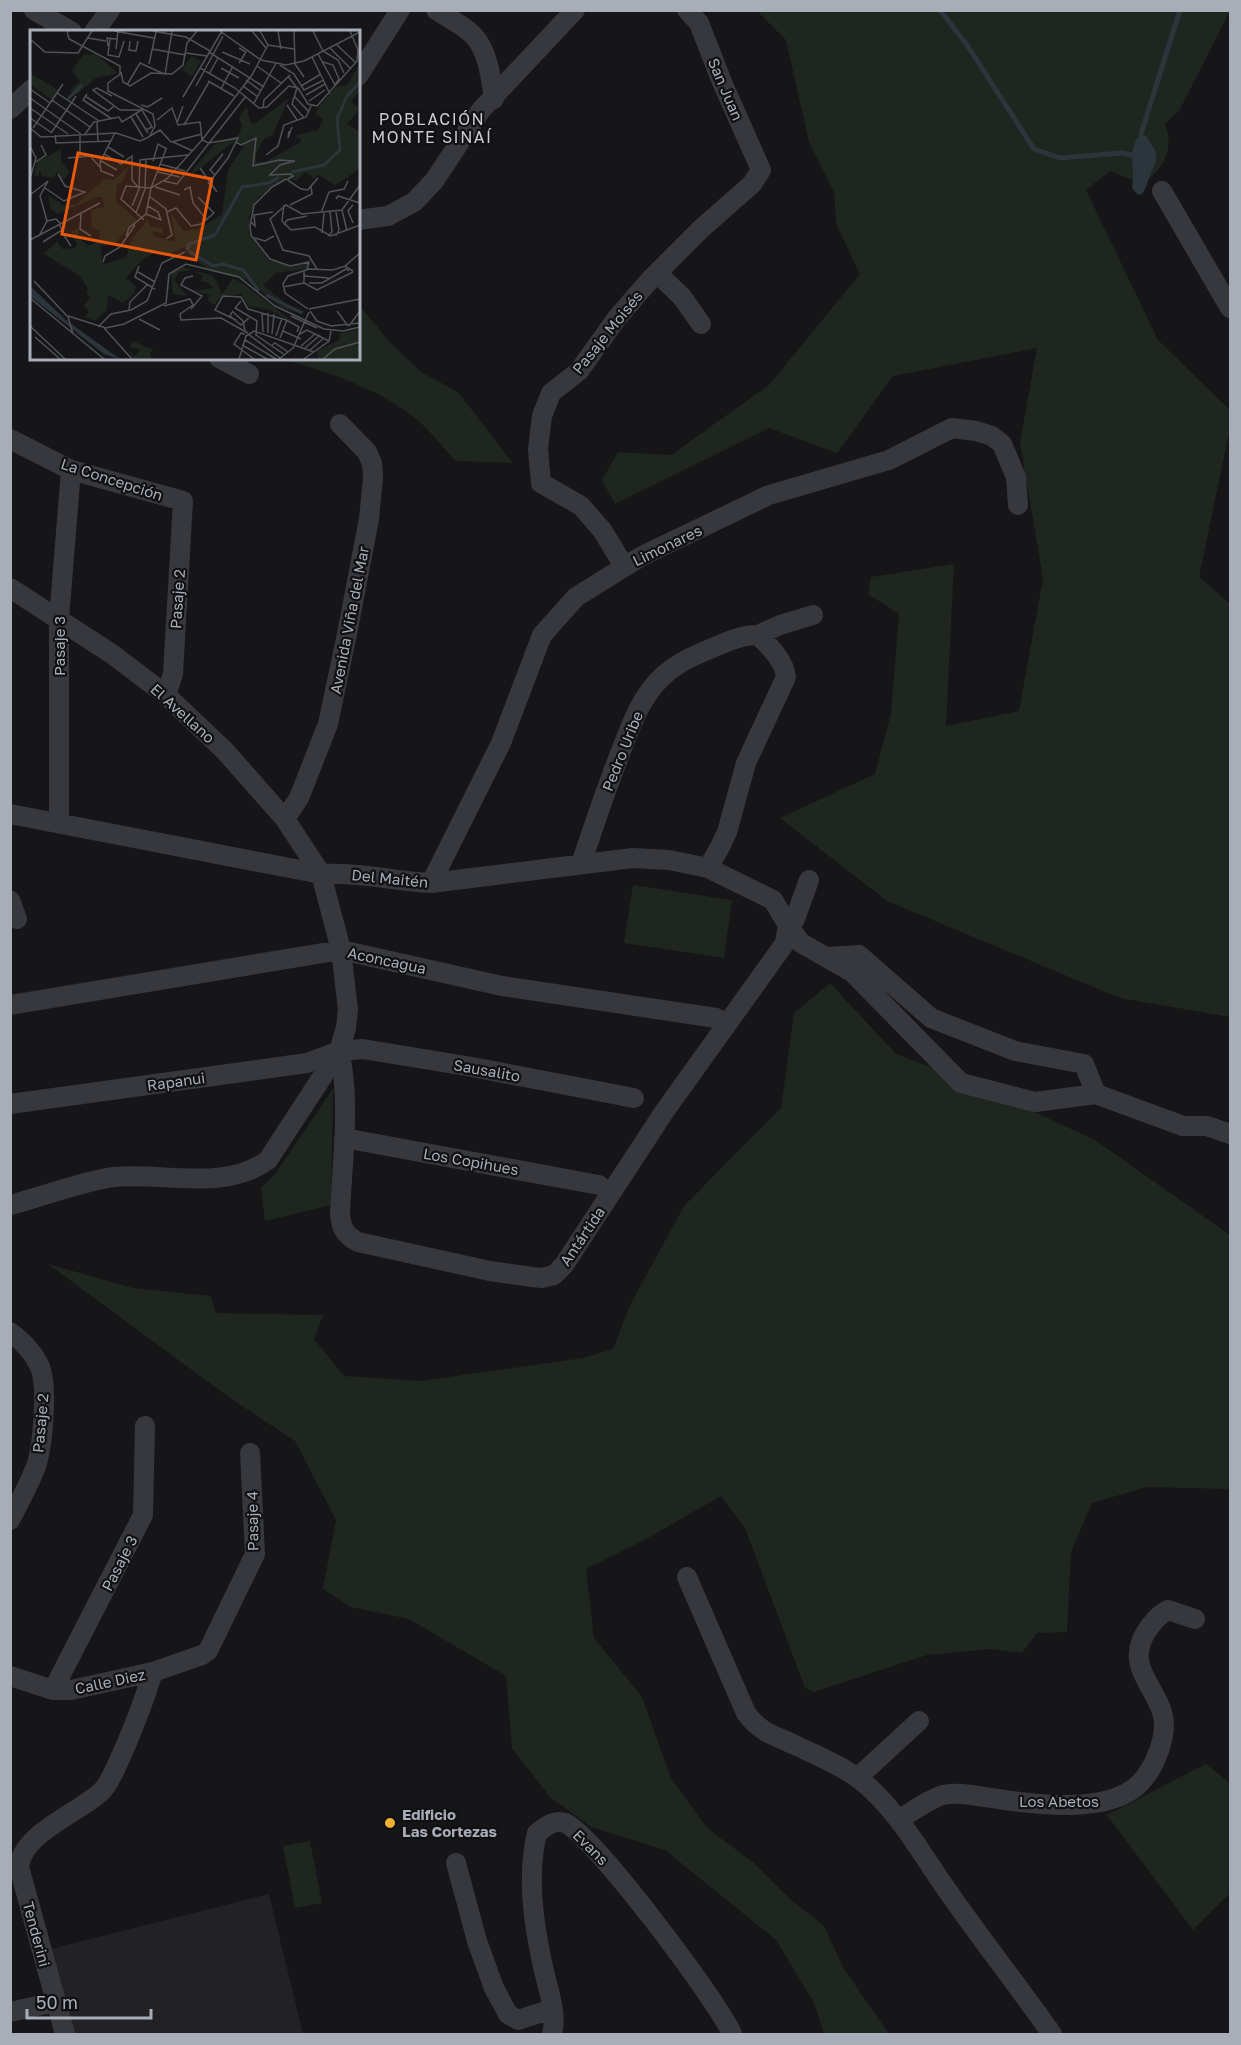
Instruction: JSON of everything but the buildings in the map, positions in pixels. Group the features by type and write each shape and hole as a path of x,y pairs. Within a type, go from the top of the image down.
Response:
{"street":[{"path":"34,10 69,30"},
{"path":"95,30 110,10"},
{"path":"360,73 400,10"},
{"path":"436,10 472,34 480,44 492,81 494,99"},
{"path":"360,220 388,216 414,202 434,181 476,117 575,10"},
{"name":"San Juan","path":"687,10 699,23 761,170"},
{"path":"10,109 30,92"},
{"name":"Pasaje Moisés","path":"624,566 602,530 581,506 541,483 538,449 542,416 551,393 579,371 617,318 657,273 702,228 752,184 761,170"},
{"path":"1162,191 1230,308"},
{"path":"657,273 682,297 701,324"},
{"path":"223,360 249,374"},
{"name":"Avenida Viña del Mar","path":"285,819 299,798 328,724 348,634 369,519 373,478 372,463 367,452 340,424"},
{"name":"Limonares","path":"431,883 501,743 542,635 576,597 624,566 769,495 889,460 952,428 976,430 993,436 1002,444 1016,477 1018,505"},
{"name":"La Concepción","path":"10,439 71,470 183,501"},
{"name":"Pasaje 3","path":"59,823 59,619 71,470"},
{"name":"Pasaje 2","path":"166,695 173,674 183,501"},
{"name":"El Avellano","path":"10,588 112,654 166,695 225,751 285,819 321,874"},
{"name":"Pedro Uribe","path":"581,864 604,794 637,710 666,673 686,659 737,638 758,635 780,625 813,615"},
{"path":"708,868 727,832 746,763 786,677 785,669 772,649 758,635"},
{"name":"Del Maitén","path":"10,814 321,874 361,874 408,882 431,883 633,858 669,860 708,868 773,900 801,943 852,972 962,1083 1035,1102 1096,1094"},
{"path":"10,1205 114,1177 206,1178 234,1175 249,1171 268,1160 339,1051 346,1028 348,1010 341,950 321,874"},
{"name":"Antártida","path":"339,1051 344,1080 344,1138 339,1214 345,1233 358,1242 490,1271 542,1278 554,1275 564,1265 664,1112 785,943 788,925 795,919 809,880"},
{"name":"Aconcagua","path":"10,1005 341,950 502,986 716,1017 726,1024"},
{"path":"827,957 859,956 931,1018 1015,1051 1084,1064 1096,1094 1183,1126 1207,1126 1230,1134"},
{"name":"Sausalito","path":"339,1051 363,1049 634,1098"},
{"name":"Rapanui","path":"10,1104 307,1063 339,1051"},
{"name":"Los Copihues","path":"344,1138 599,1185"},
{"name":"Pasaje 2","path":"10,1332 23,1342 40,1368 43,1380 44,1411 36,1467 10,1520"},
{"name":"Pasaje 3","path":"53,1690 143,1515 145,1426"},
{"name":"Pasaje 4","path":"208,1651 255,1554 250,1453"},
{"path":"687,1577 746,1713 755,1725 768,1734 849,1772 873,1791 899,1820 1052,2034"},
{"name":"Los Abetos","path":"899,1820 924,1804 944,1795 1033,1804 1062,1804 1107,1801 1127,1794 1140,1783 1152,1766 1161,1746 1163,1729 1162,1713 1139,1663 1140,1642 1151,1624 1168,1610 1195,1619"},
{"name":"Calle Diez","path":"10,1676 53,1690 79,1688 153,1672 208,1651"},
{"name":"Tenderini","path":"65,2034 20,1867 20,1858 31,1843 102,1790 111,1777 140,1715 153,1672"},
{"path":"857,1778 919,1721"},
{"name":"Evans","path":"552,2034 552,2009 535,1920 531,1874 537,1833 545,1826 556,1822 565,1823 578,1831 609,1865 712,2000 732,2034"},
{"path":"456,1863 477,1941 504,2009 518,2020 552,2009"},
{"path":"10,2012 56,2002"}],"shaded area":[{"path":"757,11 1230,11 1179,111 1165,124 1169,142 1165,159 1155,174 1139,183 1110,171 1086,190 1158,340 1230,410 1230,428 1199,577 1230,604 1230,1017 1120,998 887,901 780,818 875,774 891,713 899,614 868,594 871,577 954,564 946,726 1019,711 1043,579 1020,442 1037,348 893,376 837,453 769,428 615,504 602,480 618,452 671,455 769,385 860,274 836,224 834,192 809,142 786,40"},
{"path":"1141,134 1146,136 1156,156 1145,189 1142,194 1138,195 1132,188 1133,152 1136,140"},
{"path":"360,306 390,342 421,372 458,392 513,463 456,461 420,422 399,406 367,389 317,369 286,360 360,360"},
{"path":"633,885 732,900 724,958 624,943"},
{"path":"830,983 896,1054 961,1078 1095,1140 1230,1235 1230,1489 1147,1487 1092,1503 1071,1552 1067,1632 1037,1633 1022,1653 991,1649 927,1655 814,1692 805,1688 745,1528 721,1496 646,1539 586,1569 594,1638 642,1697 671,1778 707,1828 754,1863 789,1898 824,1926 844,1969 889,2034 824,2034 814,2003 776,1940 665,1850 591,1827 550,1797 512,1748 506,1676 409,1619 351,1607 323,1589 336,1520 295,1441 230,1398 48,1264 133,1288 211,1296 216,1313 323,1315 314,1339 344,1376 421,1381 583,1358 613,1349 630,1305 684,1206 781,1108 794,1013"},
{"path":"333,1089 331,1205 265,1221 261,1188 275,1174"},
{"path":"1206,1764 1230,1783 1230,1893 1193,1930 1107,1815"},
{"path":"310,1841 322,1903 295,1908 283,1846"},
{"path":"269,1894 303,2034 73,2034 51,1949"}],"waterway":[{"path":"940,10 967,45 1034,149 1060,158 1122,153 1136,156"},
{"path":"1141,134 1180,10"}],"place":[{"name":"Edificio Las Cortezas","path":"390,1823"}],"district":[{"name":"POBLACIÓN MONTE SINAÍ","path":"432,128"}]}
